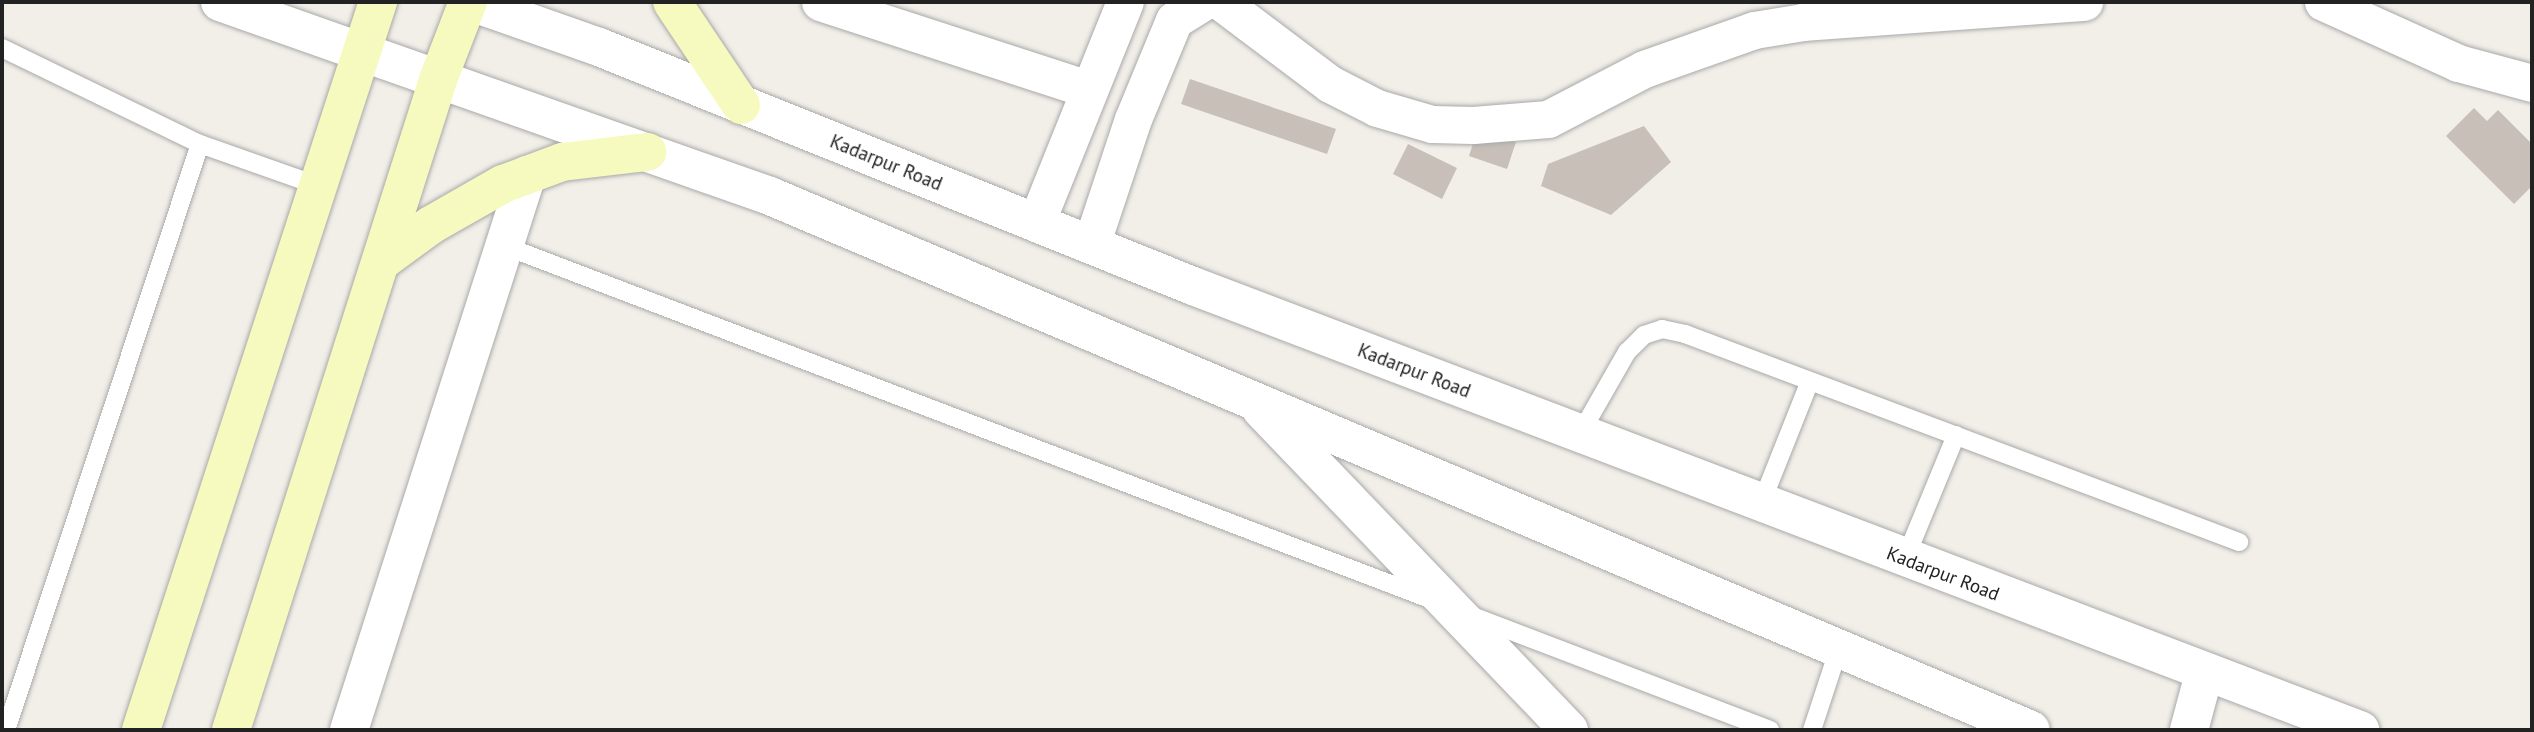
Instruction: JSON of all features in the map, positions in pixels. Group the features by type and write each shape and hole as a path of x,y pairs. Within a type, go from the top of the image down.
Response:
{"main road":[{"path":"141,730 316,185 364,52 378,2"},
{"path":"231,730 439,77 470,2"},
{"path":"672,2 741,105"},
{"path":"382,261 431,225 527,175 562,162 647,152"}],"street":[{"path":"220,2 439,77 770,196 1250,397 2020,728"},
{"name":"Kadarpur Road","path":"470,2 741,105 1091,245 1761,504 2204,674 2360,730"},
{"path":"820,2 1084,99"},
{"path":"1036,222 1125,2"},
{"path":"1091,245 1133,119 1174,20 1203,2"},
{"path":"1222,2 1330,84 1377,108 1432,124 1473,125 1548,118 1644,69 1754,30 1803,22 2084,2"},
{"path":"2323,2 2458,63 2532,83"},
{"path":"349,730 527,175"},
{"path":"1250,397 1569,730"},
{"path":"2189,730 2204,674"}],"lane":[{"path":"2,48 200,144 316,185"},
{"path":"6,730 200,144"},
{"path":"505,246 1769,730"},
{"path":"1580,434 1628,352 1644,335 1662,329 1810,381 2239,542"},
{"path":"1761,504 1810,381"},
{"path":"1905,559 1956,435"},
{"path":"1812,730 1839,648"}],"building":[{"path":"1190,79 1336,129 1327,154 1181,104"},
{"path":"2474,108 2487,121 2498,110 2532,144 2532,186 2514,204 2446,136"},
{"path":"1644,126 1671,162 1611,215 1541,186 1548,164"},
{"path":"1477,131 1516,142 1507,169 1469,156"},
{"path":"1408,144 1457,168 1442,199 1393,174"}]}
